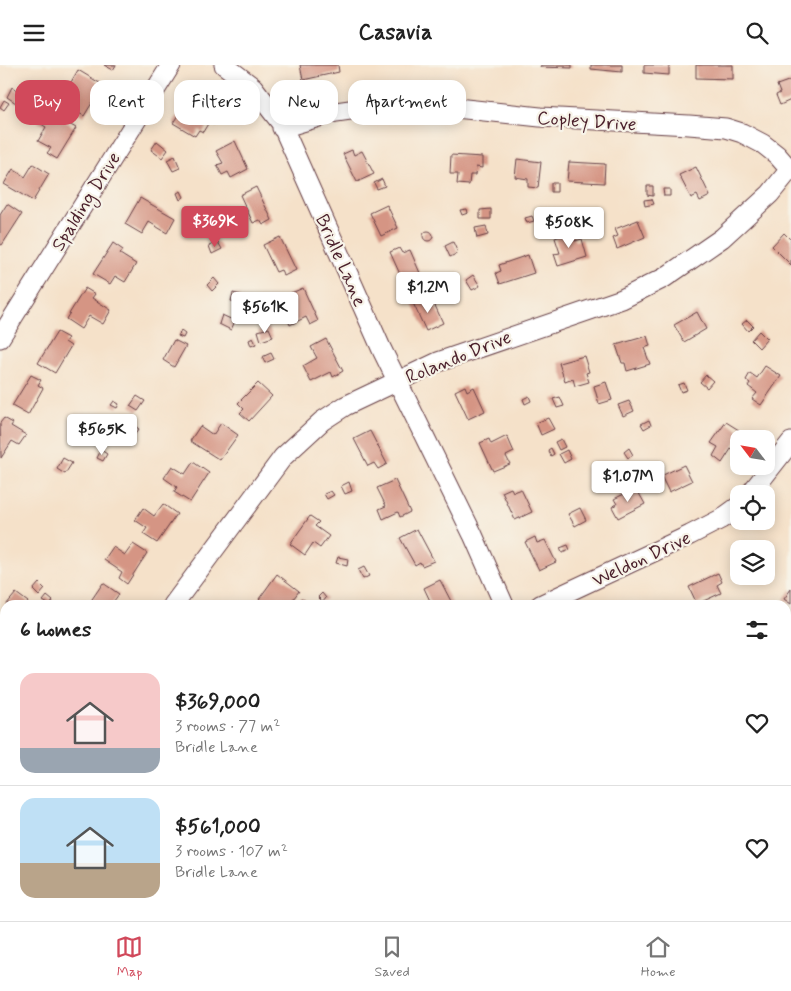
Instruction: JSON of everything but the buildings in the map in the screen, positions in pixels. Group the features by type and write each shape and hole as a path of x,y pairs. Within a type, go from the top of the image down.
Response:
{"street":[{"name":"Spalding Drive","path":"0,338 171,65"},
{"name":"Bridle Lane","path":"224,65 253,87 271,108 282,128 397,381 465,518 502,600"},
{"name":"Copley Drive","path":"282,128 336,112 392,104 428,105 540,117 726,128 742,133 763,144 791,170"},
{"name":"Rolando Drive","path":"177,600 241,510 298,441 322,421 346,406 438,362 622,299 664,278 722,238 770,194 791,170"},
{"path":"757,485 791,442"},
{"name":"Weldon Drive","path":"551,600 690,535 730,512"}]}
